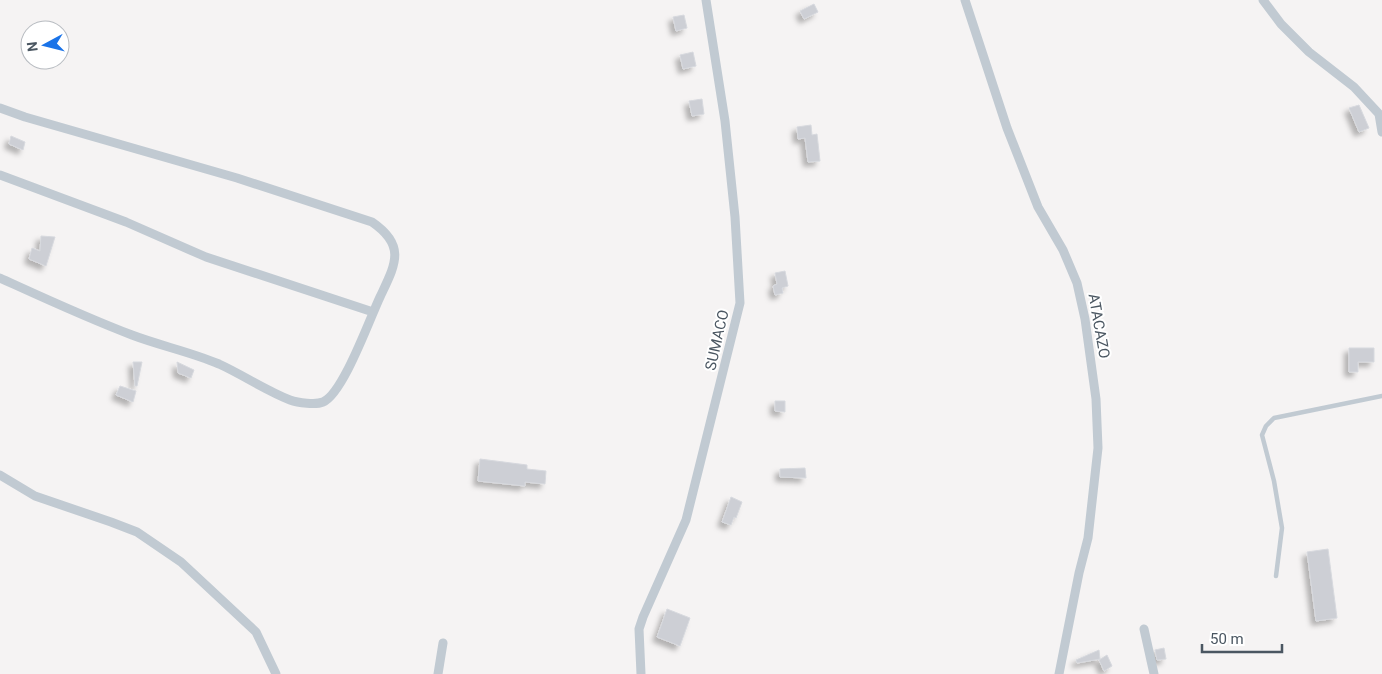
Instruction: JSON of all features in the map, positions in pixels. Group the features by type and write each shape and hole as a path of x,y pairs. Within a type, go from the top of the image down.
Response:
{"street":[{"name":"SUMACO","path":"641,674 639,629 686,520 740,303 735,217 725,121 706,0"},
{"name":"ATACAZO","path":"965,0 1007,128 1038,206 1063,250 1077,283 1085,318 1096,399 1098,448 1088,538 1077,581 1059,674"},
{"path":"1264,0 1281,24 1309,52 1354,87 1381,114 1382,132"},
{"path":"0,108 25,117 237,178 372,222 388,235 394,244 396,256 389,278 354,358 333,396 323,403 292,401 218,363 134,336 72,311 0,278"},
{"path":"0,175 126,222 206,257 373,312"},
{"path":"0,475 35,496 137,532 181,562 256,632 276,674"},
{"path":"1144,630 1154,674"},
{"path":"438,674 443,643"}],"lane":[{"path":"1276,576 1282,528 1274,481 1262,435 1266,426 1274,418 1382,396"}],"building":[{"path":"814,4 818,12 804,19 800,11"},
{"path":"684,15 687,28 676,31 673,17"},
{"path":"693,52 696,66 683,69 680,55"},
{"path":"702,99 704,114 692,116 689,101"},
{"path":"1359,105 1369,128 1359,132 1349,108"},
{"path":"811,125 812,135 817,134 820,161 808,162 805,138 798,139 797,127"},
{"path":"11,136 25,142 23,150 9,144"},
{"path":"41,236 55,237 46,266 29,259 32,248 40,251"},
{"path":"785,271 788,286 782,288 783,293 775,295 773,286 777,284 775,273"},
{"path":"1349,348 1374,348 1374,362 1358,362 1358,372 1349,372"},
{"path":"133,362 142,362 137,386 135,386"},
{"path":"177,362 194,370 191,378 178,373"},
{"path":"120,386 136,391 133,402 116,395"},
{"path":"775,401 785,401 785,412 775,411"},
{"path":"480,459 527,465 527,469 546,471 545,484 525,482 525,486 478,481"},
{"path":"805,468 806,478 780,477 780,469"},
{"path":"731,497 742,502 731,525 722,522"},
{"path":"1328,549 1337,618 1316,621 1307,552"},
{"path":"667,609 690,618 680,646 657,637"},
{"path":"1164,648 1166,659 1157,660 1155,650"},
{"path":"1099,650 1100,659 1077,663 1076,660"},
{"path":"1107,655 1112,666 1104,671 1099,660"}]}
